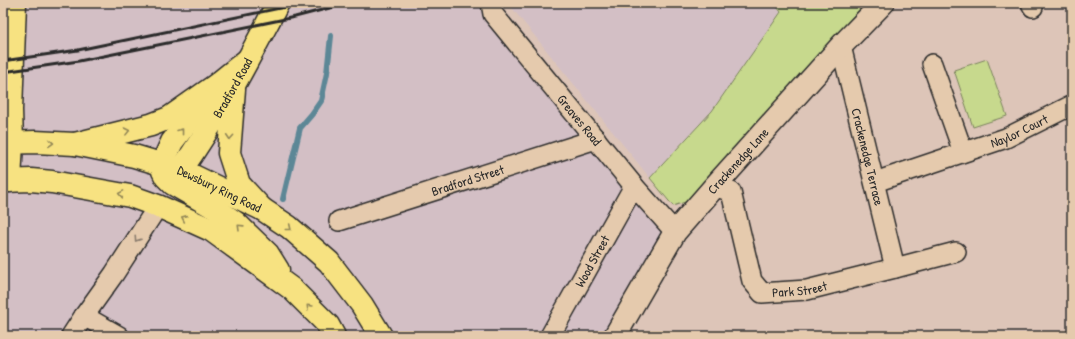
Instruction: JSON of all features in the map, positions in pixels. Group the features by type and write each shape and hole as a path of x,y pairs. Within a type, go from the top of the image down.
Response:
{"main road":[{"path":"15,3 11,110 7,143 6,181 31,180 52,182 130,196 158,206 211,230 292,289 328,325 334,336"},
{"name":"Bradford Road","path":"158,206 172,173 194,152 225,85 247,60 278,3"},
{"path":"75,144 151,125 169,118 225,85 229,153 239,184 262,208"},
{"name":"Dewsbury Ring Road","path":"7,143 75,144 134,156 172,173 262,208 289,227 329,262 362,305 381,336"},
{"path":"172,173 213,207 235,222 268,254 292,289"}],"street":[{"name":"Greaves Road","path":"491,3 493,14 634,186 675,232"},
{"name":"Crackenedge Lane","path":"615,336 675,232 841,46 883,3"},
{"name":"Crackenedge Terrace","path":"841,46 895,268"},
{"path":"932,64 963,152"},
{"name":"Naylor Court","path":"874,182 1006,138 1072,105"},
{"name":"Bradford Street","path":"339,221 596,139"},
{"name":"Wood Street","path":"550,336 634,186"},
{"name":"Park Street","path":"715,186 731,192 752,281 762,293 807,290 956,252"},
{"path":"71,336 114,274 158,206"},
{"path":"84,316 119,336"}],"shaded area":[{"path":"3,3 491,3 675,232 615,336 3,336"},
{"path":"510,3 774,3 781,12 712,111 650,178 512,8"}],"green space":[{"path":"774,3 865,3 691,200 673,206 650,178 712,111 781,12"},
{"path":"987,59 1007,116 973,127 954,70"}],"waterway":[{"path":"283,199 300,128 321,101 327,73 331,36"}],"railway":[{"path":"3,61 78,50 304,3"},
{"path":"3,72 79,61 295,17 349,3"}]}
